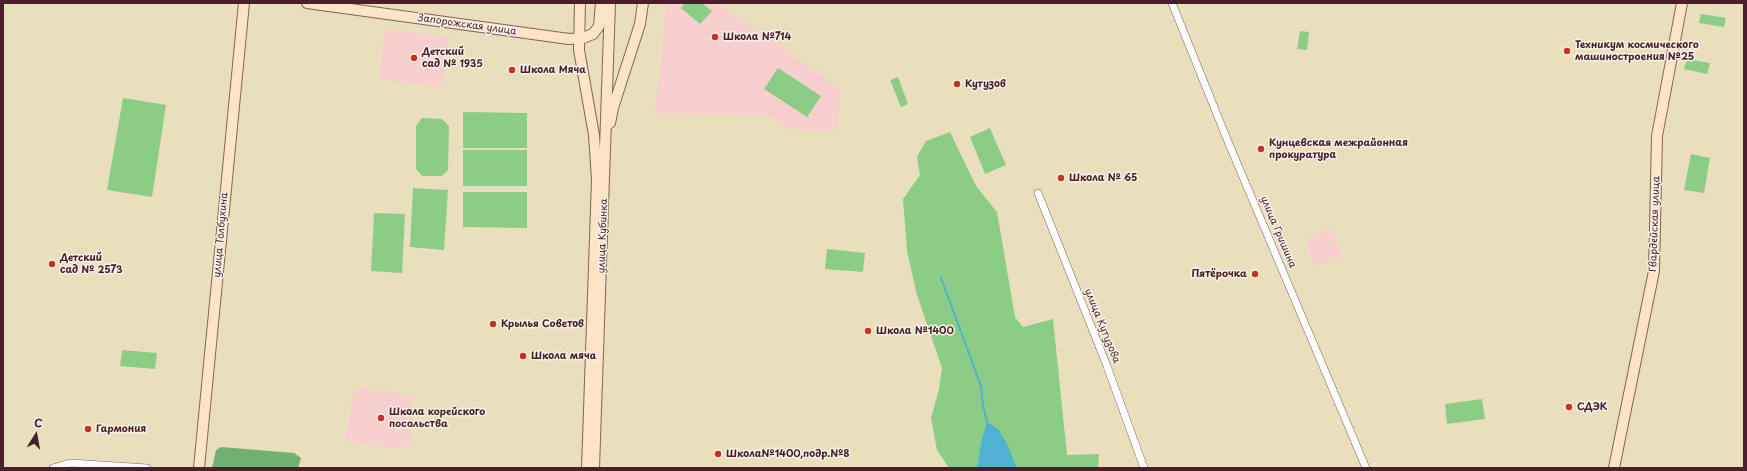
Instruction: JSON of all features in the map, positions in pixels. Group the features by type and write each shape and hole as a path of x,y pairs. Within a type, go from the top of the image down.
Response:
{"street":[{"path":"244,8 250,3"},
{"name":"Запорожская улица","path":"307,3 547,37 578,39 589,37 597,30 600,21 601,3"},
{"path":"580,3 578,39 594,136 597,180 587,468"},
{"name":"улица Кубинка","path":"594,468 605,161 606,65 610,3"},
{"path":"605,161 613,108 640,24 643,3"},
{"name":"улица Гришина","path":"1172,3 1229,144 1366,468"},
{"name":"Гвардейская улица","path":"1614,468 1654,271 1657,136 1682,3"},
{"name":"улица Толбухина","path":"199,468 234,95 244,8"},
{"name":"улица Кутузова","path":"1038,194 1107,366 1144,468"},
{"path":"53,468 70,463 147,468"}],"shaded area":[{"name":"Школа №714","path":"667,3 718,3 817,71 840,89 837,132 789,129 767,115 655,113"},
{"name":"Детский сад № 1935","path":"385,29 449,37 443,87 379,79"},
{"path":"1330,229 1342,255 1315,266 1305,239"},
{"name":"Школа корейского посольства","path":"355,387 412,395 411,446 392,448 345,441"}],"green space":[{"path":"685,3 702,3 712,11 700,24 681,8"},
{"path":"1701,14 1726,18 1724,27 1699,23"},
{"path":"1300,31 1309,32 1307,50 1297,49"},
{"path":"1687,59 1710,63 1707,74 1684,69"},
{"path":"778,68 821,96 807,117 764,89"},
{"path":"898,77 908,104 901,107 890,80"},
{"path":"123,98 166,105 152,197 107,190"},
{"path":"463,112 527,113 527,148 463,148"},
{"path":"422,118 442,119 449,126 448,170 442,176 422,176 416,169 416,126"},
{"path":"990,128 1006,165 985,174 970,137"},
{"path":"950,132 976,186 997,212 1015,317 1023,327 1053,319 1067,455 1099,454 1098,468 949,468 937,450 931,418 939,389 942,368 917,295 907,251 903,199 920,175 917,157 926,141"},
{"path":"463,150 527,150 527,186 463,186"},
{"path":"1691,154 1710,158 1704,193 1684,190"},
{"path":"413,188 448,190 444,250 410,247"},
{"path":"463,192 527,192 527,228 463,227"},
{"path":"374,213 405,214 402,273 371,271"},
{"path":"827,249 865,253 863,272 825,269"},
{"path":"122,350 157,353 155,369 120,366"},
{"path":"1482,399 1485,419 1447,424 1445,404"},
{"path":"221,447 294,453 301,458 298,468 212,468 216,450"}],"water":[{"path":"987,422 998,429 1006,442 1017,468 977,468 981,443"}],"waterway":[{"path":"941,278 981,386 987,422"}],"place":[{"name":"Школа №714","path":"715,37"},
{"name":"Техникум космического машиностроения №25","path":"1567,51"},
{"name":"Детский сад № 1935","path":"414,58"},
{"name":"Школа Мяча","path":"512,70"},
{"name":"Кутузов","path":"957,84"},
{"name":"Кунцевская межрайонная прокуратура","path":"1261,149"},
{"name":"Школа № 65","path":"1061,178"},
{"name":"Детский сад № 2573","path":"52,264"},
{"name":"Пятёрочка","path":"1255,274"},
{"name":"Крылья Советов","path":"493,324"},
{"name":"Школа №1400","path":"868,331"},
{"name":"Школа мяча","path":"523,356"},
{"name":"СДЭК","path":"1569,407"},
{"name":"Школа корейского посольства","path":"381,418"},
{"name":"Гармония","path":"88,429"},
{"name":"Школа№1400,подр.№8","path":"718,454"}]}
